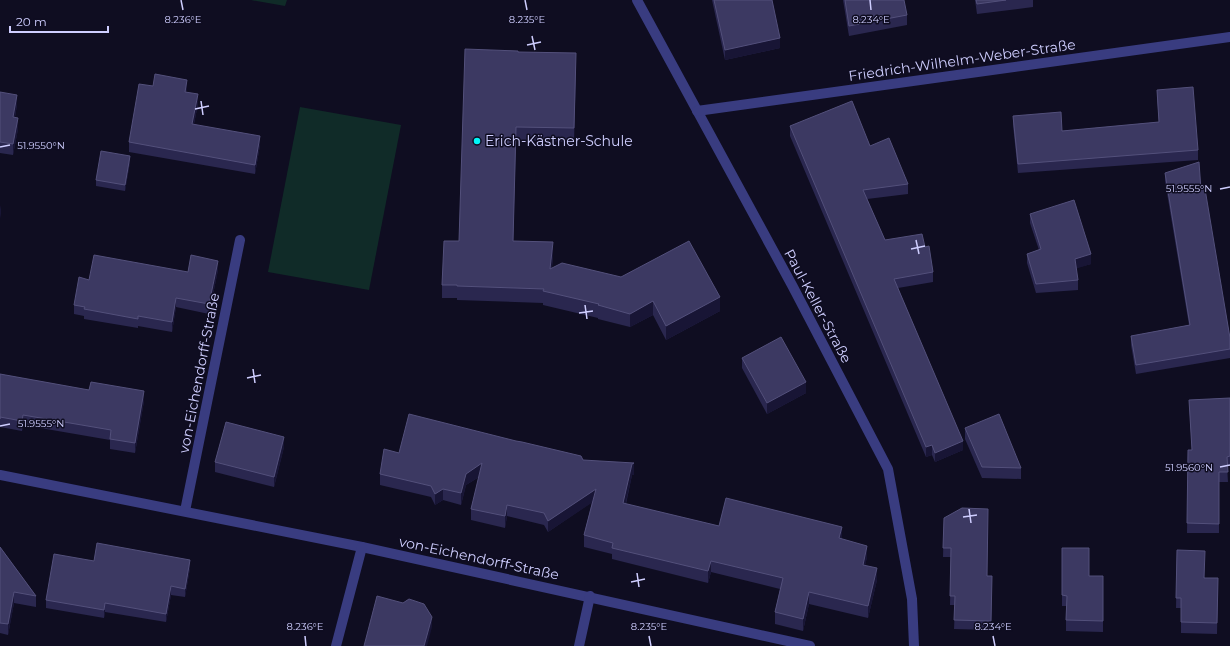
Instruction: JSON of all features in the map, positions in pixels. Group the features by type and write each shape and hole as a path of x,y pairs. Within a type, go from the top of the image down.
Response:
{"street":[{"name":"Paul-Keller-Straße","path":"637,0 789,280 888,469 912,600 914,646"},
{"name":"Friedrich-Wilhelm-Weber-Straße","path":"697,111 1230,37"},
{"name":"von-Eichendorff-Straße","path":"185,511 240,240"},
{"name":"von-Eichendorff-Straße","path":"0,475 362,547 590,596 810,646"},
{"path":"336,646 362,547"},
{"path":"579,646 590,596"}],"green space":[{"path":"251,0 287,0 285,6"},
{"path":"300,107 401,125 369,290 268,272"}],"building":[{"path":"714,0 772,0 780,38 725,50"},
{"path":"845,0 904,0 907,15 849,26"},
{"path":"976,0 1006,0 977,4"},
{"path":"465,49 576,53 574,128 516,127 513,241 553,242 550,269 562,263 621,277 689,241 720,297 666,326 653,301 630,314 598,305 599,304 543,291 544,289 442,285 444,241 459,241"},
{"path":"155,74 187,80 185,92 198,94 192,124 260,136 255,165 129,142 139,84 153,86"},
{"path":"1193,87 1198,150 1018,164 1013,116 1061,112 1062,131 1159,122 1157,90"},
{"path":"0,92 17,95 13,117 18,118 13,144 0,142"},
{"path":"852,101 870,146 889,138 908,184 863,190 885,240 922,234 925,247 929,246 933,272 894,279 963,441 935,453 932,445 926,447 790,126"},
{"path":"101,151 130,156 125,185 96,180"},
{"path":"1199,162 1201,190 1205,189 1230,338 1230,349 1136,365 1131,336 1190,325 1165,173"},
{"path":"1074,200 1091,254 1075,259 1078,280 1036,284 1027,254 1041,249 1030,214"},
{"path":"94,255 188,272 191,255 218,261 209,304 176,298 172,322 138,316 138,319 84,309 85,307 74,305 79,277 89,280"},
{"path":"781,337 806,382 767,403 742,358"},
{"path":"0,374 89,390 91,382 144,391 135,443 110,439 111,430 23,415 22,421 0,417"},
{"path":"1230,398 1230,456 1227,457 1228,472 1219,472 1219,524 1187,523 1188,450 1192,450 1189,400"},
{"path":"409,414 581,456 583,460 634,463 632,464 623,503 719,526 726,498 842,527 839,538 867,546 863,565 877,568 868,606 809,592 803,619 775,612 783,578 711,561 708,571 612,548 613,543 584,535 596,489 548,521 544,513 507,505 505,516 471,509 482,463 466,474 461,493 443,489 435,494 431,486 380,474 384,449 399,453"},
{"path":"999,414 1021,468 982,467 965,428"},
{"path":"226,422 284,437 274,477 215,462"},
{"path":"962,508 988,509 987,576 992,576 991,621 954,620 955,596 950,596 951,548 943,548 944,518"},
{"path":"97,543 190,560 185,589 171,586 166,614 105,603 104,610 46,600 54,554 94,561"},
{"path":"0,547 36,596 14,592 8,624 0,623"},
{"path":"1062,548 1089,548 1089,576 1103,576 1103,621 1066,620 1067,596 1062,595"},
{"path":"1177,550 1205,551 1204,578 1218,578 1217,623 1181,622 1181,598 1176,598"},
{"path":"377,596 403,603 409,599 424,604 432,617 424,646 364,646"}],"place":[{"name":"Erich-Kästner-Schule","path":"477,141"}]}
